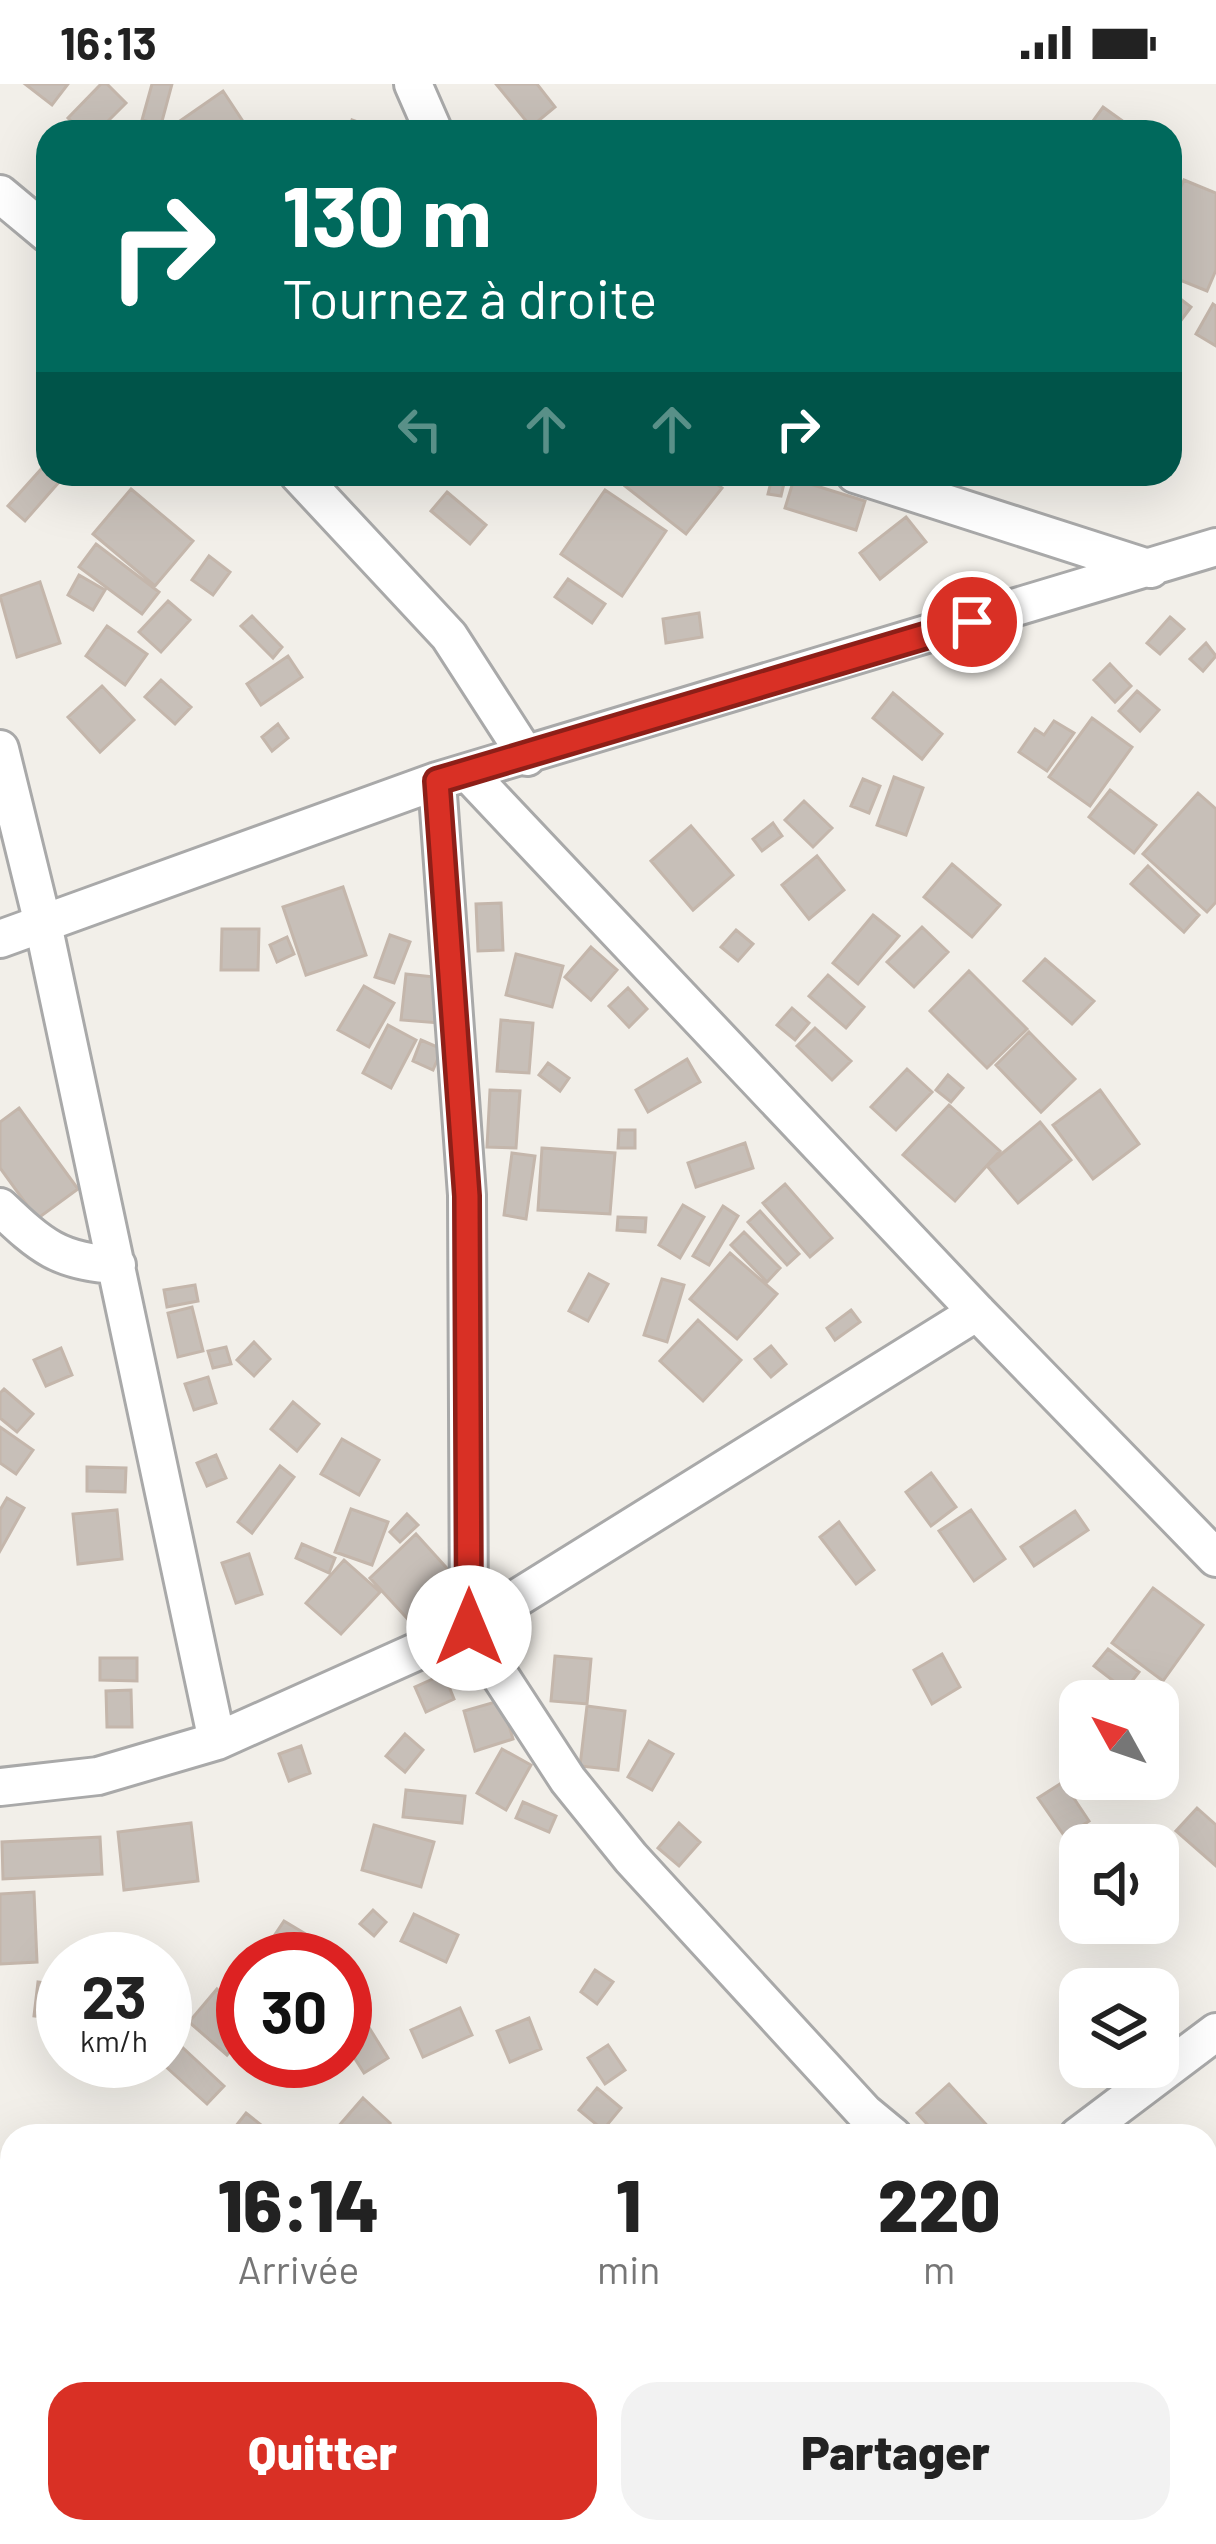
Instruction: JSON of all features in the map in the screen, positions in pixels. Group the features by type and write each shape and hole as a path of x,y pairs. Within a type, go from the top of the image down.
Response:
{"street":[{"path":"413,84 429,120"},
{"path":"0,194 36,224"},
{"path":"309,486 449,636 527,757"},
{"path":"892,486 1150,569"},
{"path":"0,939 453,777 1216,548"},
{"path":"0,749 43,923 217,1741"},
{"path":"453,777 1216,1558"},
{"path":"453,777 467,1196 469,1628 568,1780 632,1858 879,2124"},
{"path":"0,1207 38,1243 63,1258 117,1265"},
{"path":"0,1787 98,1776 217,1741 469,1628 977,1312"},
{"path":"1094,2124 1216,2032"}],"building":[{"path":"25,84 68,84 52,105"},
{"path":"101,84 107,84 126,103 109,120 68,118"},
{"path":"152,84 172,84 162,120 142,120"},
{"path":"496,84 537,84 555,107 539,120 525,120"},
{"path":"223,91 242,120 181,120"},
{"path":"1103,107 1121,120 1094,120"},
{"path":"1184,180 1216,193 1216,270 1207,291 1182,281"},
{"path":"1213,304 1216,306 1216,346 1196,334"},
{"path":"36,475 36,486 56,486 25,521 8,506"},
{"path":"625,486 722,488 686,534"},
{"path":"770,486 783,486 781,496 768,494"},
{"path":"792,486 817,486 865,501 856,530 785,508"},
{"path":"131,489 193,541 155,586 93,534"},
{"path":"605,490 666,531 622,596 561,554"},
{"path":"447,492 486,525 470,544 431,511"},
{"path":"906,517 926,542 880,579 860,553"},
{"path":"96,544 159,592 142,614 79,567"},
{"path":"209,556 230,572 213,595 192,580"},
{"path":"79,575 105,590 93,610 68,595"},
{"path":"568,579 605,604 592,623 555,597"},
{"path":"40,582 60,643 17,657 0,596"},
{"path":"168,601 190,620 161,652 139,632"},
{"path":"699,613 702,637 666,643 663,619"},
{"path":"252,616 282,647 273,658 241,626"},
{"path":"1170,617 1184,629 1160,654 1147,643"},
{"path":"107,626 147,654 125,685 86,656"},
{"path":"1206,643 1216,656 1203,671 1190,659"},
{"path":"288,656 302,677 261,705 247,684"},
{"path":"1110,664 1131,686 1115,702 1094,680"},
{"path":"161,680 191,707 175,724 145,697"},
{"path":"102,686 134,720 100,752 68,717"},
{"path":"1137,691 1159,710 1140,731 1119,711"},
{"path":"893,693 942,734 922,759 873,718"},
{"path":"1092,718 1132,747 1090,806 1049,777"},
{"path":"1054,721 1074,733 1047,771 1019,752 1035,729 1044,735"},
{"path":"278,724 288,738 272,751 262,737"},
{"path":"894,777 923,788 906,835 877,825"},
{"path":"863,779 880,786 869,813 851,806"},
{"path":"1110,790 1156,825 1134,853 1089,817"},
{"path":"1198,793 1216,809 1216,902 1207,912 1143,854"},
{"path":"804,801 832,828 813,847 785,820"},
{"path":"773,823 782,836 762,851 753,839"},
{"path":"691,826 733,875 693,910 651,861"},
{"path":"817,856 844,890 809,919 782,885"},
{"path":"952,864 1000,905 972,937 924,897"},
{"path":"1148,866 1199,915 1184,932 1131,884"},
{"path":"343,887 366,955 306,975 283,907"},
{"path":"501,903 503,950 478,951 476,904"},
{"path":"873,915 899,936 858,984 833,963"},
{"path":"922,927 948,952 914,987 887,962"},
{"path":"222,929 259,929 258,970 221,970"},
{"path":"736,930 753,944 738,961 721,947"},
{"path":"390,935 410,942 394,983 375,977"},
{"path":"287,937 294,954 277,962 270,945"},
{"path":"591,947 617,970 591,1000 565,977"},
{"path":"516,954 563,966 552,1007 506,995"},
{"path":"1045,959 1094,1001 1072,1024 1024,981"},
{"path":"969,971 1027,1029 987,1068 930,1011"},
{"path":"406,974 444,978 439,1023 401,1020"},
{"path":"828,975 864,1007 846,1028 809,996"},
{"path":"364,986 394,1003 369,1047 338,1030"},
{"path":"628,988 647,1009 629,1027 609,1006"},
{"path":"792,1008 809,1023 795,1040 777,1025"},
{"path":"501,1020 533,1023 529,1073 497,1071"},
{"path":"388,1025 416,1040 391,1088 363,1073"},
{"path":"815,1028 851,1061 832,1080 797,1046"},
{"path":"1029,1032 1075,1079 1041,1112 996,1065"},
{"path":"421,1040 442,1049 433,1070 413,1061"},
{"path":"687,1059 700,1082 648,1112 636,1090"},
{"path":"548,1063 569,1078 560,1091 539,1075"},
{"path":"907,1069 932,1092 896,1130 871,1107"},
{"path":"948,1075 963,1088 951,1102 936,1090"},
{"path":"490,1090 520,1091 516,1148 487,1147"},
{"path":"1100,1090 1139,1144 1093,1179 1053,1125"},
{"path":"949,1105 1000,1151 955,1201 903,1155"},
{"path":"19,1108 78,1189 37,1219 0,1168 0,1122"},
{"path":"1040,1122 1071,1160 1018,1203 987,1166"},
{"path":"619,1130 635,1130 635,1148 618,1148"},
{"path":"745,1143 753,1168 696,1187 688,1163"},
{"path":"542,1148 615,1153 610,1214 538,1210"},
{"path":"512,1153 535,1156 526,1219 504,1215"},
{"path":"785,1184 832,1238 810,1257 763,1203"},
{"path":"683,1205 704,1217 680,1258 659,1245"},
{"path":"723,1206 738,1216 709,1265 693,1256"},
{"path":"760,1211 799,1254 787,1265 748,1222"},
{"path":"618,1217 646,1218 645,1232 617,1230"},
{"path":"744,1232 780,1268 767,1282 731,1245"},
{"path":"730,1253 777,1294 737,1339 690,1299"},
{"path":"589,1274 608,1284 588,1321 569,1311"},
{"path":"662,1279 684,1285 667,1342 644,1335"},
{"path":"195,1285 198,1301 167,1307 164,1290"},
{"path":"192,1307 203,1351 178,1357 168,1313"},
{"path":"851,1310 860,1322 835,1340 827,1328"},
{"path":"698,1320 741,1360 703,1401 660,1361"},
{"path":"254,1342 270,1359 254,1376 237,1360"},
{"path":"771,1346 786,1364 771,1377 755,1359"},
{"path":"226,1347 231,1364 213,1368 208,1351"},
{"path":"61,1348 72,1375 46,1386 34,1360"},
{"path":"208,1377 216,1403 194,1410 185,1384"},
{"path":"4,1389 33,1414 17,1432 0,1418"},
{"path":"293,1402 319,1424 297,1451 271,1429"},
{"path":"0,1427 33,1450 16,1474 0,1463"},
{"path":"342,1439 379,1460 359,1495 321,1474"},
{"path":"216,1455 226,1478 207,1486 197,1463"},
{"path":"280,1466 294,1477 252,1533 238,1522"},
{"path":"87,1467 126,1468 125,1492 87,1491"},
{"path":"931,1473 956,1507 931,1526 906,1492"},
{"path":"7,1498 24,1508 0,1551 0,1510"},
{"path":"351,1509 388,1522 372,1565 335,1552"},
{"path":"117,1510 122,1559 78,1564 73,1514"},
{"path":"971,1510 1005,1559 974,1581 939,1531"},
{"path":"1075,1511 1088,1530 1034,1566 1021,1547"},
{"path":"407,1514 418,1525 400,1542 390,1532"},
{"path":"839,1522 874,1570 856,1584 820,1537"},
{"path":"416,1534 462,1585 415,1627 370,1578"},
{"path":"302,1544 335,1558 329,1573 296,1558"},
{"path":"249,1554 262,1594 236,1603 222,1563"},
{"path":"344,1560 380,1592 341,1634 306,1603"},
{"path":"1153,1588 1203,1625 1164,1680 1112,1643"},
{"path":"1108,1649 1139,1672 1133,1680 1112,1680 1094,1666"},
{"path":"942,1654 960,1687 932,1704 914,1670"},
{"path":"555,1656 591,1659 587,1704 551,1701"},
{"path":"100,1658 137,1658 137,1681 100,1680"},
{"path":"444,1674 454,1699 426,1712 415,1687"},
{"path":"131,1690 132,1727 107,1727 106,1691"},
{"path":"502,1700 513,1739 475,1751 464,1711"},
{"path":"587,1706 625,1711 618,1770 580,1766"},
{"path":"405,1734 423,1750 405,1772 386,1756"},
{"path":"649,1741 673,1754 652,1790 628,1777"},
{"path":"301,1746 310,1773 289,1781 279,1754"},
{"path":"502,1749 531,1765 506,1810 477,1793"},
{"path":"1059,1785 1059,1800 1075,1800 1089,1821 1059,1824 1059,1828 1038,1798"},
{"path":"406,1790 465,1796 462,1823 403,1817"},
{"path":"523,1802 556,1816 549,1832 516,1818"},
{"path":"1197,1808 1216,1825 1216,1866 1179,1834"},
{"path":"191,1823 198,1881 124,1890 118,1832"},
{"path":"679,1823 700,1842 679,1866 658,1848"},
{"path":"374,1825 434,1842 421,1887 362,1870"},
{"path":"100,1837 102,1874 3,1879 2,1842"},
{"path":"34,1892 36,1962 0,1964 0,1894"},
{"path":"373,1910 386,1922 374,1936 360,1924"},
{"path":"414,1914 458,1935 446,1962 401,1941"},
{"path":"284,1921 302,1932 277,1932"},
{"path":"595,1970 613,1982 597,2004 581,1992"},
{"path":"216,1990 216,2045 192,2025"},
{"path":"460,2008 472,2035 423,2057 411,2030"},
{"path":"529,2018 541,2049 510,2062 497,2031"},
{"path":"372,2032 388,2058 372,2068"},
{"path":"608,2045 625,2070 605,2084 588,2058"},
{"path":"192,2056 216,2079 216,2088 222,2088 207,2104 189,2088"},
{"path":"949,2084 986,2124 927,2124 917,2113"},
{"path":"597,2088 621,2108 608,2124 596,2124 579,2110"},
{"path":"363,2098 390,2123 389,2124 340,2124"},
{"path":"246,2113 260,2124 237,2124"}],"route":[{"path":"469,1628 467,1196 437,781 972,622"}]}
